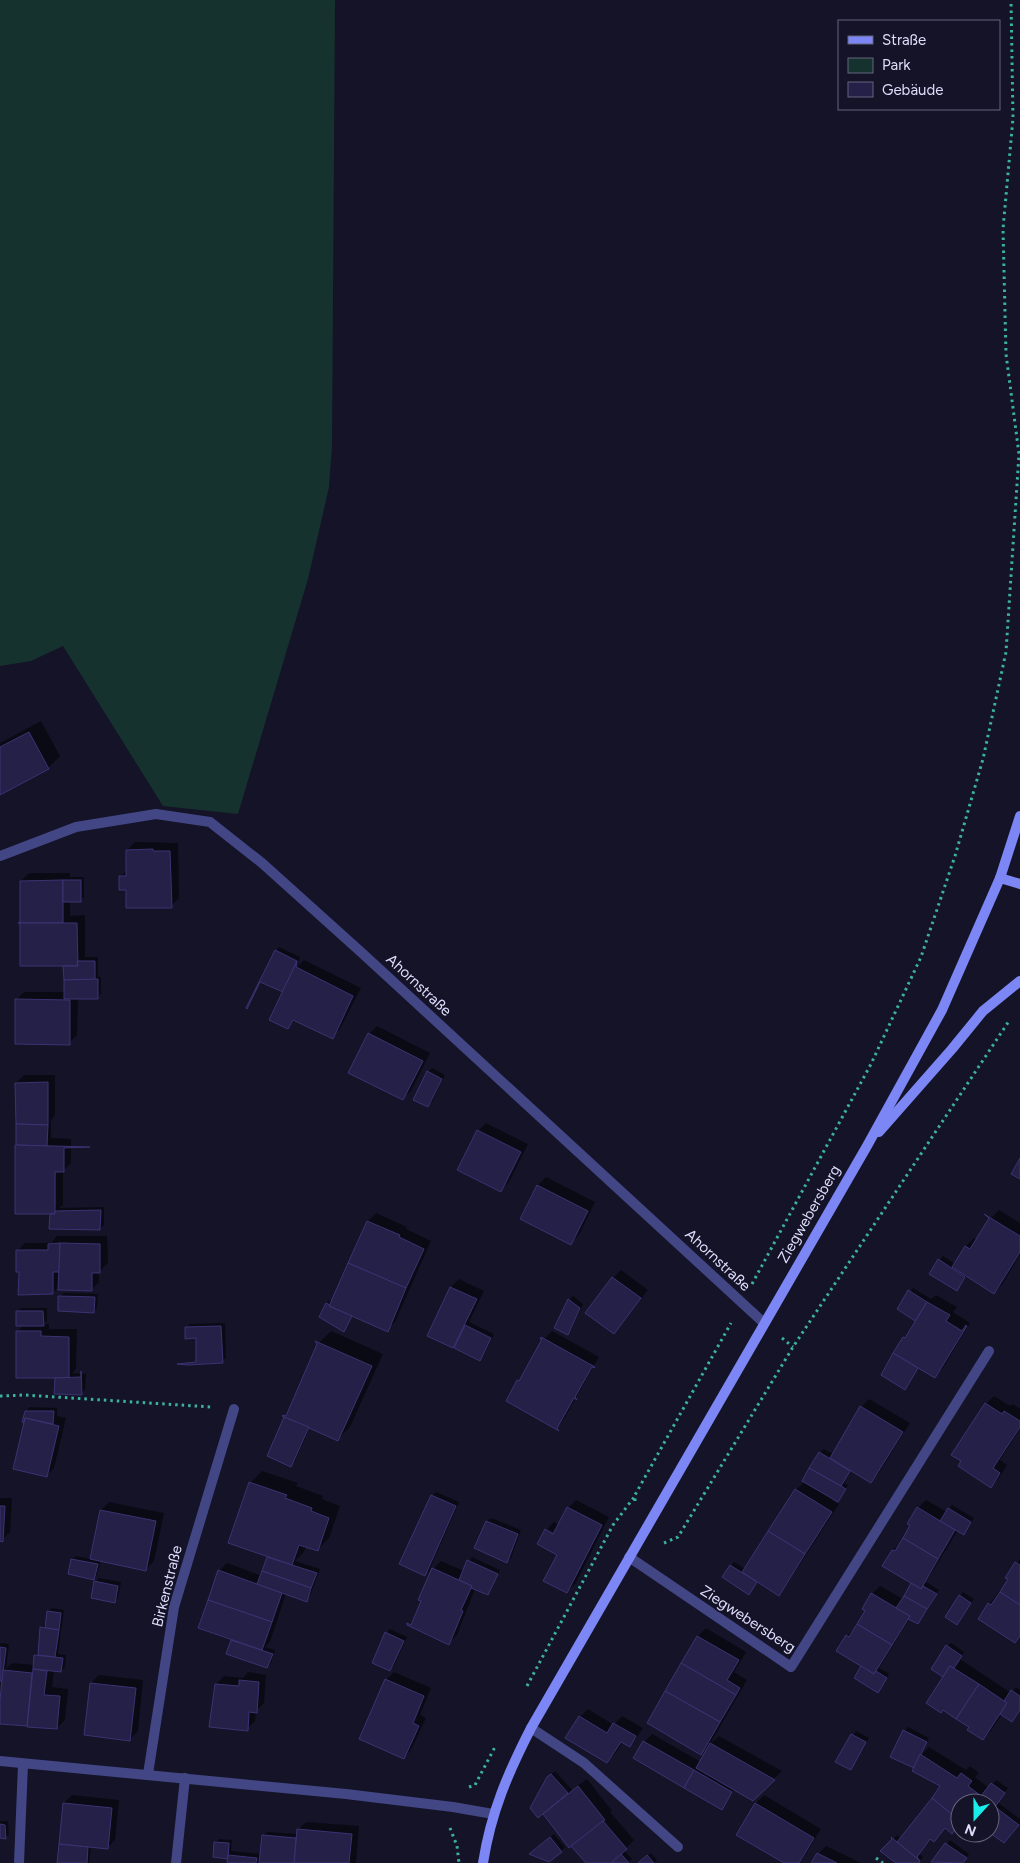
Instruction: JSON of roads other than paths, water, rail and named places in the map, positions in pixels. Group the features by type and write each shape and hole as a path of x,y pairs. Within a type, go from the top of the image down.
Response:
{"main road":[{"name":"Ziegwebersberg","path":"483,1863 493,1814 508,1774 531,1728 867,1146 942,1010 1000,878 1020,816"},
{"path":"1000,878 1020,884"},
{"path":"867,1146 952,1049 982,1011 1020,981"}],"street":[{"name":"Ahornstraße","path":"0,856 76,827 156,814 210,822 262,863 362,953 764,1323"},
{"name":"Ziegwebersberg","path":"629,1558 790,1667 989,1351"},
{"name":"Birkenstraße","path":"148,1774 174,1607 234,1409"},
{"path":"531,1728 584,1763 678,1847"},
{"path":"0,1761 356,1795 493,1814"},
{"path":"19,1863 23,1764"},
{"path":"176,1863 185,1778"}]}
